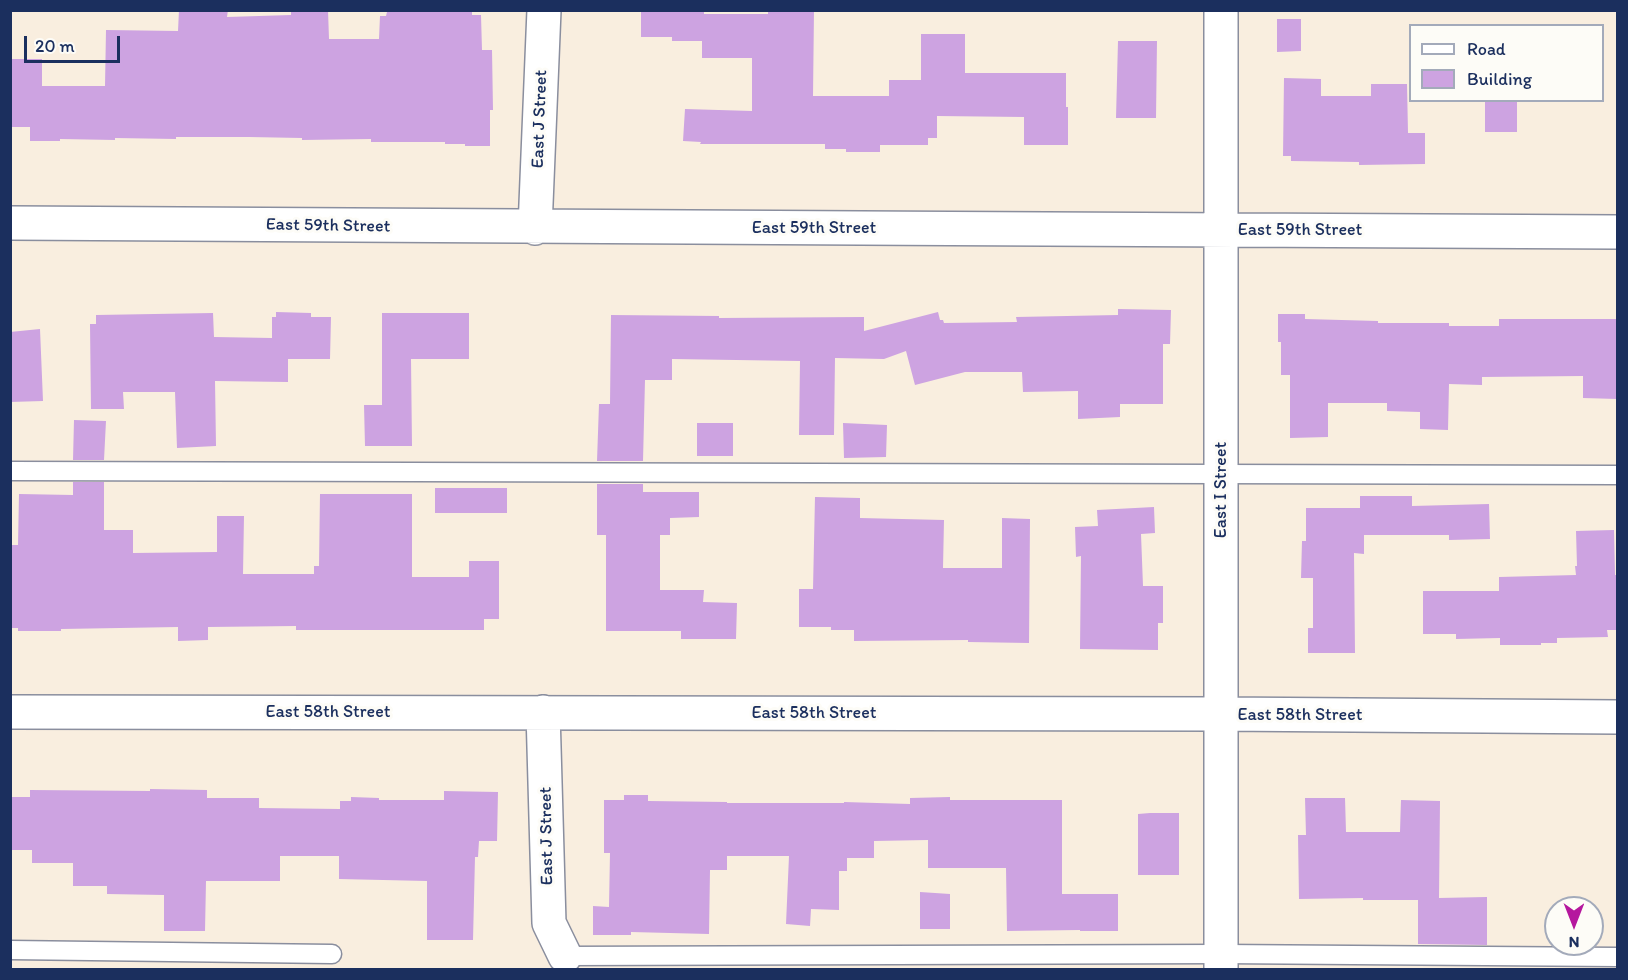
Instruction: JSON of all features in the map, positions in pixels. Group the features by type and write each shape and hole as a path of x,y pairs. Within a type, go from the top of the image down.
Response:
{"street":[{"name":"East J Street","path":"535,228 544,10"},
{"name":"East I Street","path":"1221,10 1221,962"},
{"name":"East 59th Street","path":"10,223 535,228 1617,232"},
{"name":"East 58th Street","path":"10,712 1617,717"},
{"name":"East J Street","path":"543,712 549,923 565,956"}],"lane":[{"path":"10,471 1617,475"},
{"path":"10,950 332,954"},
{"path":"565,956 1221,962 1617,957"}],"building":[{"path":"179,10 228,10 227,17 291,15 291,10 328,10 329,39 379,39 380,16 386,16 387,12 472,12 472,15 481,15 482,50 492,50 493,110 490,110 490,146 465,146 465,144 445,144 445,142 371,142 371,139 302,140 302,138 249,137 30,141 30,127 10,127 10,59 42,59 42,86 105,86 106,30 178,31"},
{"path":"641,10 704,10 704,14 768,14 768,10 814,10 813,96 889,96 889,80 921,80 921,34 965,34 965,73 1066,73 1068,145 1024,145 1024,117 937,116 937,138 928,138 928,145 880,145 880,152 846,152 846,149 825,149 825,144 700,144 701,142 683,141 685,109 752,111 752,58 702,58 702,41 672,41 672,37 641,37"},
{"path":"1277,19 1301,19 1301,51 1277,52"},
{"path":"1118,41 1157,41 1156,118 1116,118"},
{"path":"1284,78 1321,79 1321,96 1371,96 1371,84 1407,84 1408,133 1425,133 1425,164 1359,165 1359,162 1291,161 1291,156 1283,156"},
{"path":"1485,102 1517,102 1517,132 1485,132"},
{"path":"1118,309 1171,310 1170,344 1163,344 1163,404 1120,404 1120,417 1078,419 1078,391 1023,392 1022,372 965,372 915,385 906,351 884,359 835,358 834,435 799,435 800,361 672,359 672,380 645,380 643,461 597,461 599,404 610,404 611,315 719,316 719,318 864,317 864,331 938,312 940,320 944,323 1017,322 1016,317 1118,315"},
{"path":"276,312 311,313 311,317 331,317 330,359 288,359 288,382 215,381 216,446 177,448 175,392 123,392 124,409 91,409 90,324 96,324 96,315 213,313 214,337 272,338 272,317 276,317"},
{"path":"382,313 469,313 469,359 411,359 412,446 365,446 364,405 382,405"},
{"path":"1278,314 1305,314 1305,319 1378,321 1378,323 1449,323 1449,326 1499,326 1499,319 1617,319 1617,399 1583,398 1583,376 1482,377 1482,385 1449,384 1448,430 1420,429 1420,412 1387,411 1387,403 1328,403 1328,437 1290,438 1290,375 1281,375"},
{"path":"40,329 43,401 10,402 10,332"},
{"path":"74,420 106,421 104,460 73,460"},
{"path":"697,423 733,423 733,456 697,456"},
{"path":"843,423 887,425 886,457 844,458"},
{"path":"73,482 104,482 104,530 133,530 133,553 217,552 217,516 244,516 243,574 314,574 314,566 319,566 320,494 412,494 412,577 469,577 469,561 499,561 499,619 484,619 484,630 296,630 296,626 208,627 208,640 178,641 178,627 61,629 61,631 18,631 18,628 10,628 10,545 18,545 19,494 73,495"},
{"path":"597,484 643,484 643,492 699,492 699,517 670,518 670,535 660,535 660,590 704,590 703,602 737,603 736,639 681,639 681,631 606,631 606,535 597,535"},
{"path":"435,488 507,488 507,513 435,513"},
{"path":"1360,496 1412,496 1412,506 1489,504 1490,539 1449,540 1449,535 1364,535 1364,554 1354,553 1355,653 1308,653 1308,628 1313,628 1313,578 1301,578 1302,541 1306,541 1306,508 1360,508"},
{"path":"815,497 860,498 860,518 944,520 943,568 1002,568 1002,518 1030,519 1029,643 968,642 968,640 854,641 854,630 799,627 799,589 813,589"},
{"path":"1154,507 1155,533 1141,534 1143,586 1163,586 1163,623 1158,623 1158,650 1080,649 1081,556 1076,557 1075,527 1098,526 1097,510"},
{"path":"1614,530 1617,630 1607,630 1608,637 1557,638 1557,643 1541,643 1541,645 1500,645 1500,638 1456,639 1456,634 1423,634 1423,591 1499,591 1499,577 1576,575 1576,531"},
{"path":"150,789 207,790 207,798 259,798 259,808 340,809 340,801 351,801 351,797 379,798 379,800 444,800 444,791 498,792 497,841 479,841 478,857 475,857 473,940 427,940 427,881 339,879 339,856 280,856 280,881 206,881 205,931 164,931 164,895 107,894 107,886 73,886 73,863 32,863 32,850 10,850 10,797 30,797 30,790 150,791"},
{"path":"624,795 648,795 648,801 727,803 910,804 910,798 950,797 950,800 1062,800 1062,894 1118,894 1118,931 1007,931 1006,868 928,868 928,840 874,841 874,858 847,858 847,871 839,871 839,910 811,909 810,926 786,924 789,856 727,856 727,870 710,870 709,934 631,932 631,935 593,935 593,906 609,907 610,853 604,853 604,800 624,800"},
{"path":"1305,798 1345,798 1346,832 1400,832 1401,800 1440,801 1439,898 1487,897 1487,945 1418,944 1418,900 1299,899 1298,835 1306,835"},
{"path":"1179,813 1179,875 1138,875 1138,814"},
{"path":"920,892 950,894 950,929 920,929"}]}
